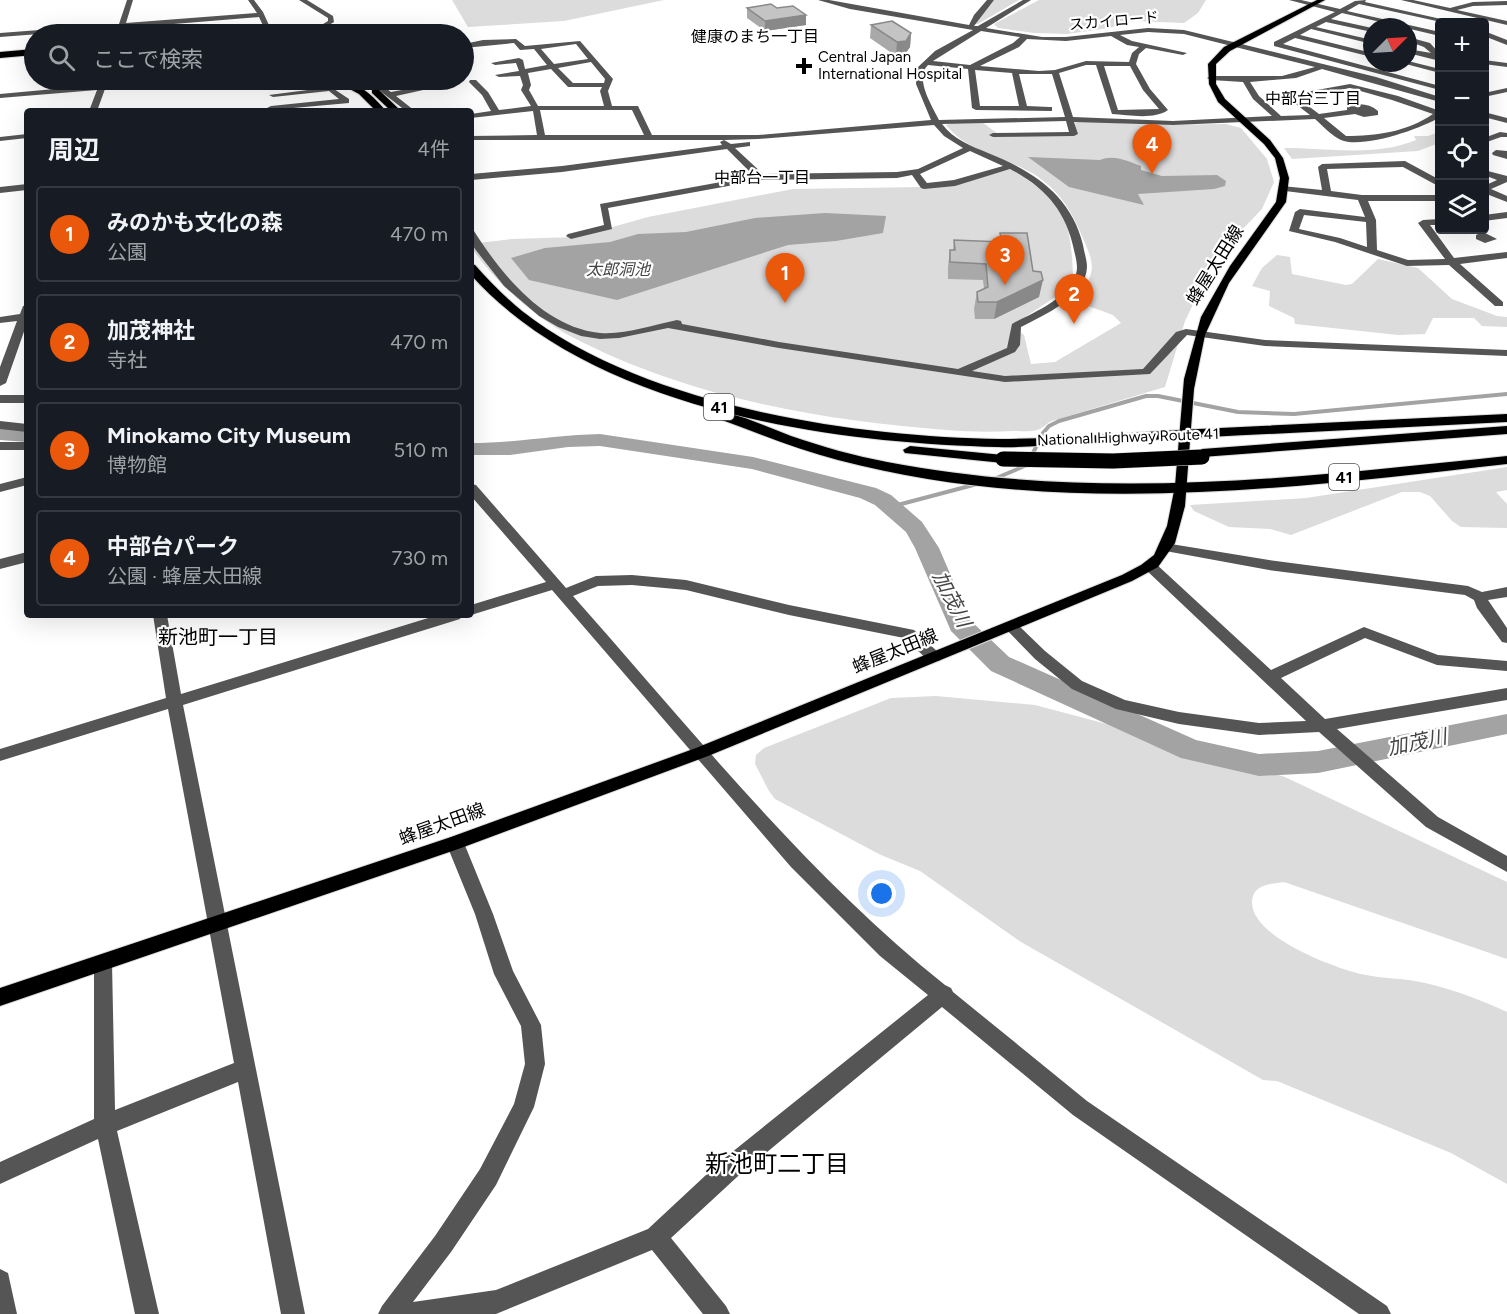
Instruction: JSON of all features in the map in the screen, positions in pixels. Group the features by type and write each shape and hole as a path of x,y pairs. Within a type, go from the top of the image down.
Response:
{"highway":[{"path":"0,57 24,55"},
{"path":"358,90 378,108"},
{"path":"373,90 393,108"},
{"name":"National Highway Route 41","path":"474,271 499,297 550,336 623,372 686,396 745,415 826,434 1003,458"},
{"name":"National Highway Route 41","path":"474,284 510,315 576,356 656,391 704,408 851,442 931,453 1003,458 1113,461 1507,432"},
{"name":"41","path":"686,396 795,423 882,437 962,442 1065,441 1507,418"},
{"name":"41","path":"704,408 828,453 893,468 1011,483 1180,489 1314,479 1507,460"}],"main road":[{"path":"1285,188 1282,161 1273,148 1215,92 1210,78 1212,64 1217,57 1236,44 1322,0"},
{"name":"蜂屋太田線","path":"0,997 455,843 702,752 1150,566 1165,547 1179,509 1186,403 1200,335 1209,310 1281,202 1285,188"}],"street":[{"path":"124,24 130,0"},
{"path":"251,0 265,24"},
{"path":"302,0 331,17 331,22 328,24"},
{"name":"スカイロード","path":"821,0 1025,37 1066,39 1168,31 1236,44 1435,98"},
{"path":"975,27 976,16 992,0"},
{"path":"962,371 1011,350 1015,345 1016,326 1056,303 1077,284 1082,269 1077,237 1062,202 1049,190 1012,166 970,148 944,132 935,122 919,81 918,74 925,63 975,27 1028,0"},
{"path":"1292,0 1435,33"},
{"path":"1404,0 1507,23"},
{"path":"1489,0 1507,6"},
{"path":"1435,19 1360,1 1277,44 1435,87"},
{"path":"1450,10 1465,5 1497,3"},
{"path":"148,24 261,15"},
{"path":"1323,19 1363,28"},
{"path":"1489,25 1507,23"},
{"path":"1309,27 1363,40"},
{"path":"0,35 24,33"},
{"path":"1112,34 1144,46 1170,51"},
{"path":"1293,35 1363,53"},
{"path":"1489,35 1507,43"},
{"path":"971,67 1016,45 1025,37"},
{"path":"474,44 516,41 523,48 578,42 609,79 604,91 609,109"},
{"path":"1417,43 1431,48 1435,58 1417,53"},
{"path":"971,67 976,108 1156,113 1164,110 1147,90 1132,64 1136,53 1144,46"},
{"path":"536,47 553,67 560,70 571,85 606,85"},
{"path":"495,63 519,60 527,85 525,90 536,108 541,137"},
{"path":"499,75 593,60"},
{"path":"925,63 1055,72 1078,64 1099,62 1132,64"},
{"path":"1099,62 1115,112"},
{"path":"1489,62 1507,64"},
{"path":"1210,78 1245,80 1293,77 1322,66"},
{"path":"1417,66 1435,70"},
{"path":"1015,71 1023,108"},
{"path":"993,135 1074,134 1055,72"},
{"path":"1245,80 1256,98 1279,119"},
{"path":"1395,98 1435,81"},
{"path":"474,84 485,94 496,112"},
{"path":"1350,86 1395,98 1439,114 1422,124 1405,130 1348,138 1339,136 1293,96 1350,86"},
{"path":"0,96 48,90"},
{"path":"94,108 100,90"},
{"path":"270,108 273,91 302,90"},
{"path":"287,108 346,101 332,90"},
{"path":"386,90 407,108"},
{"path":"392,94 413,90"},
{"path":"1489,94 1507,90"},
{"path":"474,116 536,108 635,108 649,137"},
{"path":"474,138 775,136 935,122 1071,119 1155,123 1317,117 1353,112"},
{"path":"1489,115 1507,121"},
{"path":"1489,139 1500,134 1507,135"},
{"path":"0,139 24,136"},
{"path":"474,177 562,169 728,147 775,136"},
{"path":"720,137 761,177"},
{"path":"571,236 609,227 603,206 761,177 897,175 915,172 970,148"},
{"path":"1489,150 1496,152 1499,156 1507,155"},
{"path":"1327,194 1322,166 1405,164 1435,181"},
{"path":"915,172 924,186 956,183 1012,166"},
{"path":"1489,174 1506,180"},
{"path":"1489,187 1506,180"},
{"path":"0,190 24,187"},
{"path":"1285,188 1362,198 1435,198"},
{"path":"1489,191 1507,199"},
{"path":"1362,198 1371,220 1372,252"},
{"path":"1371,220 1300,212 1294,231 1337,240 1407,263 1452,262 1507,255"},
{"path":"1489,217 1507,215"},
{"path":"1435,222 1423,223 1452,262 1499,304"},
{"path":"474,238 489,264 506,282 551,318 574,330 599,336 614,335 695,320"},
{"path":"1489,240 1507,255"},
{"path":"0,320 24,314"},
{"path":"0,383 24,319"},
{"path":"669,325 779,345 1005,379 1146,372 1180,334 1186,332 1265,343 1507,352"},
{"path":"0,399 24,399"},
{"path":"0,425 24,428"},
{"path":"0,446 24,446"},
{"path":"0,488 24,483"},
{"path":"474,491 797,862 888,950 1080,1108 1375,1313"},
{"path":"1165,547 1269,565 1468,591 1480,597 1507,591"},
{"path":"0,564 24,558"},
{"path":"1150,566 1322,726 1431,822 1507,865"},
{"path":"474,609 596,581 632,580 686,585 789,610 909,634 934,657"},
{"path":"1480,597 1482,605 1507,638"},
{"path":"160,618 174,701 293,1314"},
{"path":"0,755 445,618"},
{"path":"1010,626 1040,655 1077,685 1122,705 1179,718 1258,729 1322,726 1507,694"},
{"path":"1269,677 1364,632 1437,660 1507,666"},
{"path":"390,1314 443,1244 488,1177 524,1107 535,1064 531,1025 504,974 484,914 455,843"},
{"path":"103,963 105,1125 147,1314"},
{"path":"413,1314 501,1308 656,1237 729,1169 944,994"},
{"path":"0,1173 105,1125 245,1069"},
{"path":"656,1237 718,1314"},
{"path":"0,1281 5,1314"}],"shaded area":[{"path":"452,0 664,0 564,21 474,27 474,24 466,24"},
{"path":"994,0 1019,0 978,24 970,24"},
{"path":"1039,0 1206,0 1198,13 1184,23 1135,21 1109,28 1067,34 1034,33 998,28 994,24"},
{"path":"1079,121 1154,125 1226,124 1241,128 1267,159 1274,182 1262,209 1216,257 1185,321 1165,387 1052,421 1035,431 955,431 850,420 754,402 707,390 616,358 558,329 504,286 474,251 474,244 511,239 577,237 648,217 793,189 920,187 957,184 1011,169 1053,200 1066,223 1070,237 1073,276 1061,293 1012,326 1024,335 1031,364 1055,362 1121,323 1113,315 1077,302 1088,283 1092,268 1078,226 1060,197 1041,179 967,143 946,125 955,122 982,122 1002,137 1041,134 1077,135 1075,123"},
{"path":"1435,133 1435,145 1418,151 1292,159 1284,148 1368,150 1401,145 1416,140 1414,136"},
{"path":"1277,255 1290,257 1292,274 1346,285 1352,284 1378,259 1418,268 1452,299 1497,316 1507,317 1507,327 1482,326 1474,318 1433,318 1425,334 1398,335 1295,324 1294,318 1269,306 1270,291 1252,286 1262,268"},
{"path":"1507,467 1507,490 1496,492 1507,504 1507,528 1461,527 1452,521 1430,496 1420,492 1402,492 1291,535 1270,529 1229,527 1194,511 1190,505 1306,498"},
{"path":"936,696 1035,705 1118,727 1285,777 1507,882 1507,959 1284,882 1259,888 1253,895 1252,901 1255,914 1265,927 1279,939 1316,958 1352,972 1418,981 1446,988 1507,1012 1507,1184 1451,1153 1277,1081 1263,1080 1021,942 920,871 881,855 775,799 755,764 756,755 764,748 891,698"}],"water":[{"path":"1028,157 1100,160 1115,158 1126,160 1141,166 1141,170 1162,176 1217,175 1226,181 1225,186 1214,189 1138,194 1144,205 1069,187"},
{"name":"太郎洞池","path":"825,213 886,216 883,233 836,241 788,245 617,300 529,280 511,258 545,248 610,242 638,234 686,232 755,218"}],"building":[{"path":"771,4 777,8 793,6 806,15 765,21 747,8"},
{"path":"892,21 911,33 906,41 897,42 871,25"},
{"path":"1000,233 1027,233 1033,271 1041,272 1043,280 997,302 978,302 977,292 988,287 986,264 950,262 950,250 955,250 954,240 1002,242"}],"waterway":[{"path":"1031,457 1049,426 1059,421 1146,396 1158,396 1238,412 1294,414 1507,394"},
{"name":"加茂川","path":"0,434 24,436"},
{"name":"加茂川","path":"474,449 510,449 568,441 600,440 753,463 868,493 883,500 914,527 927,548 960,625 1000,664 1191,750 1259,765 1318,762 1507,724"},
{"path":"994,479 1027,465"},
{"path":"890,507 977,484"}],"place":[{"name":"Central Japan International Hospital","path":"804,66"},
{"name":"中部台パーク","path":"1152,174"},
{"name":"Minokamo City Museum","path":"1005,285"},
{"name":"みのかも文化の森","path":"785,303"},
{"name":"加茂神社","path":"1074,324"}],"district":[{"name":"健康のまち一丁目","path":"755,36"},
{"name":"中部台三丁目","path":"1313,98"},
{"name":"中部台一丁目","path":"762,177"},
{"name":"新池町一丁目","path":"218,637"},
{"name":"新池町二丁目","path":"777,1163"}]}
